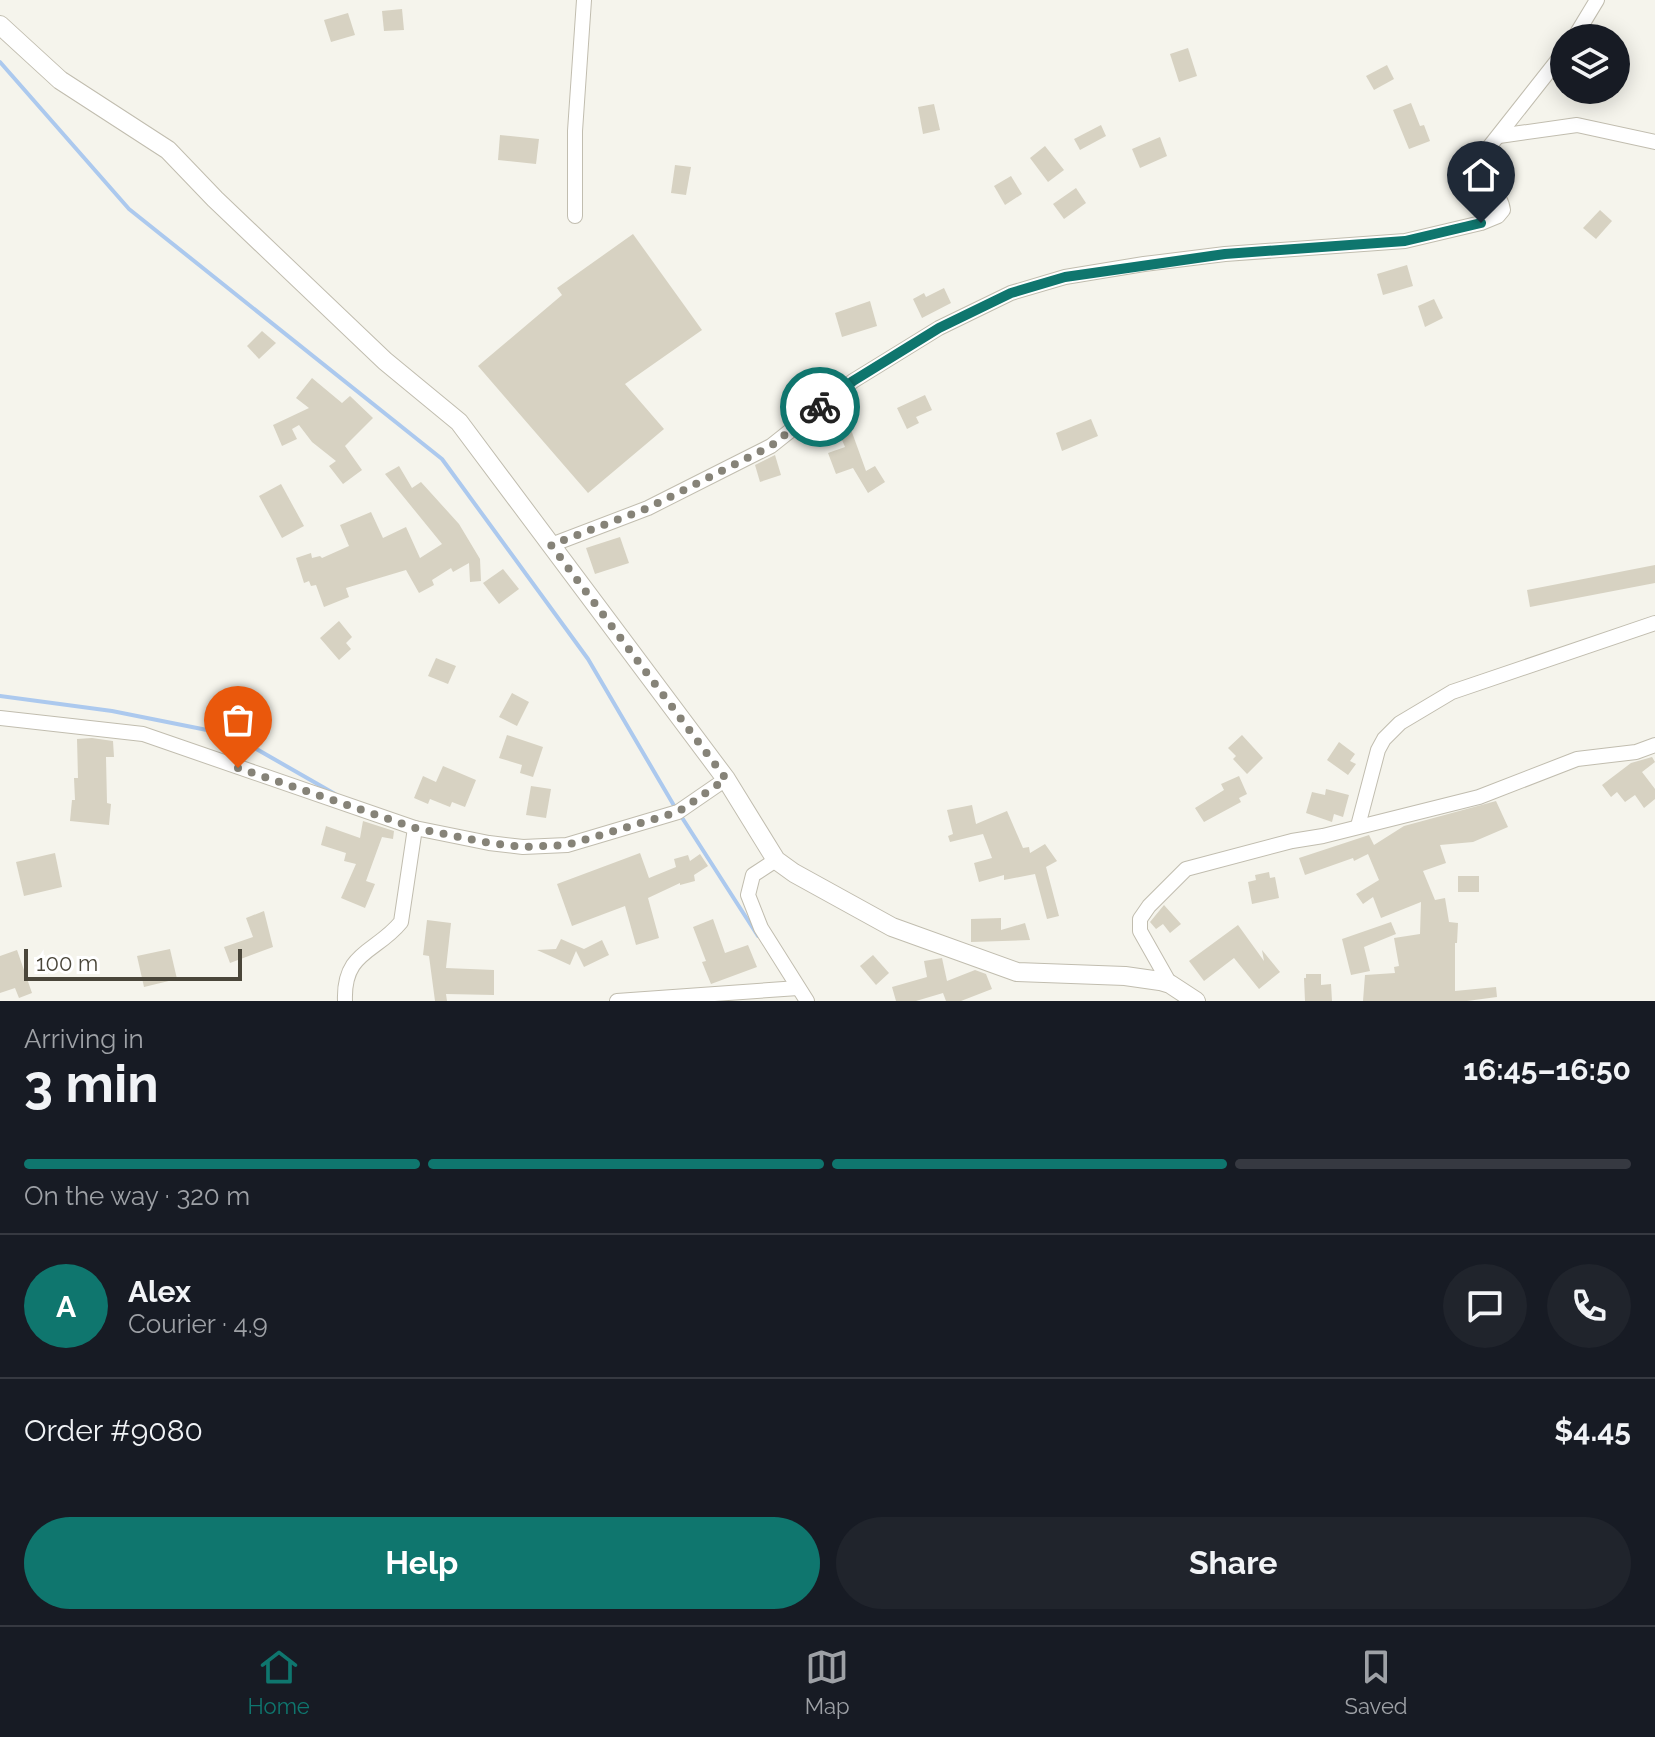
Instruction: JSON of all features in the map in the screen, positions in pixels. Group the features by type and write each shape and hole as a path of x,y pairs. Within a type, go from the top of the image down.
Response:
{"street":[{"path":"575,216 575,131 584,0"},
{"path":"1582,24 1597,0"},
{"path":"0,25 60,80 168,150 385,361 459,422 726,779 776,860 892,927 1017,972 1125,976 1170,984 1196,1001"},
{"path":"551,545 648,508 771,446 853,381 939,328 1011,293 1065,277 1171,260 1239,252 1405,241 1498,216 1503,210 1502,203 1480,171 1479,164 1550,70"},
{"path":"1499,136 1577,125 1655,142"},
{"path":"1358,826 1378,750 1400,723 1452,692 1655,623"},
{"path":"0,718 143,734 415,828 512,846 567,845 678,812 726,779"},
{"path":"1170,984 1140,931 1140,919 1179,874 1200,864 1479,797 1577,759 1636,752 1655,745"},
{"path":"345,1001 345,988 353,961 401,922 415,828"},
{"path":"776,860 753,875 748,895 761,928 807,1001"},
{"path":"617,1001 798,988"}],"building":[{"path":"402,9 404,30 384,31 382,11"},
{"path":"348,13 355,35 331,42 324,20"},
{"path":"1188,48 1197,76 1179,82 1170,54"},
{"path":"1387,65 1394,79 1374,90 1366,76"},
{"path":"1411,103 1430,141 1409,149 1393,110"},
{"path":"934,104 940,130 923,134 918,107"},
{"path":"1101,125 1106,136 1080,150 1074,139"},
{"path":"500,135 539,139 536,164 498,160"},
{"path":"1160,137 1167,156 1140,168 1132,149"},
{"path":"1045,146 1064,170 1048,182 1030,158"},
{"path":"675,165 691,167 686,195 671,193"},
{"path":"1011,176 1022,194 1005,205 994,186"},
{"path":"1076,188 1086,203 1064,219 1053,204"},
{"path":"1600,210 1612,221 1596,239 1583,228"},
{"path":"633,234 702,330 625,384 664,429 588,493 478,366 562,295 557,288"},
{"path":"1407,265 1413,286 1383,295 1377,274"},
{"path":"944,288 951,303 922,318 913,299 924,293 926,297"},
{"path":"1434,299 1443,318 1425,327 1418,306"},
{"path":"870,301 877,326 842,337 835,313"},
{"path":"262,331 276,343 259,359 247,346"},
{"path":"312,378 342,403 350,396 373,418 345,446 362,470 343,484 329,466 336,461 312,442 299,425 292,429 297,439 282,446 273,425 309,408 296,398"},
{"path":"925,395 932,410 916,417 919,423 907,429 897,408"},
{"path":"846,405 853,422 849,424 866,471 875,466 885,482 868,493 853,468 836,474 828,453 845,447 830,412"},
{"path":"1091,419 1098,436 1062,451 1056,433"},
{"path":"775,455 781,475 760,482 755,465"},
{"path":"399,466 412,488 421,482 459,524 480,559 481,581 470,582 469,563 453,572 451,568 432,580 434,585 419,593 406,570 346,588 349,597 324,607 316,585 311,586 309,581 304,583 296,558 311,553 312,558 322,558 349,546 340,525 371,512 383,538 406,527 420,558 442,544 385,474"},
{"path":"281,484 304,526 282,538 259,496"},
{"path":"620,537 629,563 595,574 586,548"},
{"path":"1655,565 1655,583 1530,607 1527,590"},
{"path":"503,569 519,589 499,604 483,583"},
{"path":"339,621 352,637 346,643 351,649 339,660 320,638"},
{"path":"436,658 456,666 448,684 428,676"},
{"path":"512,693 529,702 517,726 499,717"},
{"path":"507,735 543,747 533,777 520,773 522,765 499,758"},
{"path":"1242,735 1263,758 1247,774 1233,759 1236,756 1228,748"},
{"path":"77,739 113,741 114,757 106,757 107,803 111,804 109,825 70,821 72,800 75,800 74,778 78,778"},
{"path":"1339,742 1355,754 1350,761 1356,764 1348,775 1327,760"},
{"path":"1652,757 1655,762 1642,772 1655,789 1655,799 1644,808 1635,795 1625,802 1617,792 1611,797 1602,785 1631,763"},
{"path":"443,766 476,780 465,807 452,802 450,807 430,799 428,804 414,798 423,776 436,782"},
{"path":"1239,776 1247,794 1239,798 1241,802 1204,822 1195,808 1224,790 1221,784"},
{"path":"531,786 551,789 546,818 526,815"},
{"path":"1326,789 1349,795 1343,817 1334,814 1332,822 1306,813 1312,792 1325,795"},
{"path":"1496,801 1508,827 1473,842 1440,845 1446,863 1423,871 1435,900 1445,898 1449,922 1458,923 1455,991 1496,987 1497,997 1467,1001 1363,1001 1365,975 1395,973 1394,967 1399,966 1394,938 1420,934 1421,902 1381,918 1373,897 1363,904 1356,894 1379,880 1368,854 1305,875 1299,858 1369,835 1374,845 1404,826"},
{"path":"972,805 976,824 1007,811 1023,848 1029,847 1030,853 1045,844 1057,861 1046,867 1059,916 1047,919 1035,874 1004,880 1004,875 979,882 974,863 992,858 983,834 950,842 948,836 953,834 947,810"},
{"path":"363,821 394,831 393,839 382,837 366,881 375,884 365,908 341,898 356,864 344,861 346,853 321,845 326,826 360,838"},
{"path":"55,853 62,887 24,896 16,862"},
{"path":"640,853 649,878 676,867 674,859 688,855 690,861 700,854 708,866 694,875 695,881 680,883 648,898 659,938 636,945 625,906 572,926 557,884"},
{"path":"1269,872 1270,878 1275,877 1279,898 1252,904 1248,882 1256,880 1255,875"},
{"path":"1458,876 1479,876 1479,892 1458,892"},
{"path":"1164,905 1181,924 1170,933 1163,924 1156,929 1150,922"},
{"path":"264,911 273,947 230,963 224,947 253,937 246,918"},
{"path":"1001,918 1001,930 1025,923 1030,940 971,942 971,919"},
{"path":"713,919 725,953 748,945 757,967 711,984 693,927"},
{"path":"427,920 451,923 446,968 494,970 494,995 446,994 447,1001 435,1001 429,956 423,955"},
{"path":"1391,922 1396,934 1364,947 1370,971 1351,975 1342,939"},
{"path":"1238,925 1264,961 1262,950 1280,972 1259,989 1234,958 1204,981 1189,961"},
{"path":"561,939 584,949 602,940 609,955 584,967 576,951 570,965 537,950 556,949"},
{"path":"170,949 177,979 144,987 137,956"},
{"path":"17,950 32,993 19,998 15,988 0,993 0,956"},
{"path":"873,955 889,973 876,985 860,966"},
{"path":"942,958 947,981 975,970 986,974 992,989 961,1001 946,1001 943,993 916,1001 896,1001 892,987 927,977 924,961"},
{"path":"1306,974 1321,974 1321,985 1331,984 1332,1001 1305,1001"}],"waterway":[{"path":"0,62 129,209 442,459 588,659 676,809"},
{"path":"0,696 112,711 232,735 335,794"},
{"path":"681,816 758,936"}],"way so far":[{"path":"238,768 415,828 523,847 567,845 678,812 726,779 551,545 648,508 771,446 820,407"}],"route":[{"path":"820,407 853,381 909,345 971,311 1011,293 1065,277 1225,254 1405,241 1481,223"}]}
